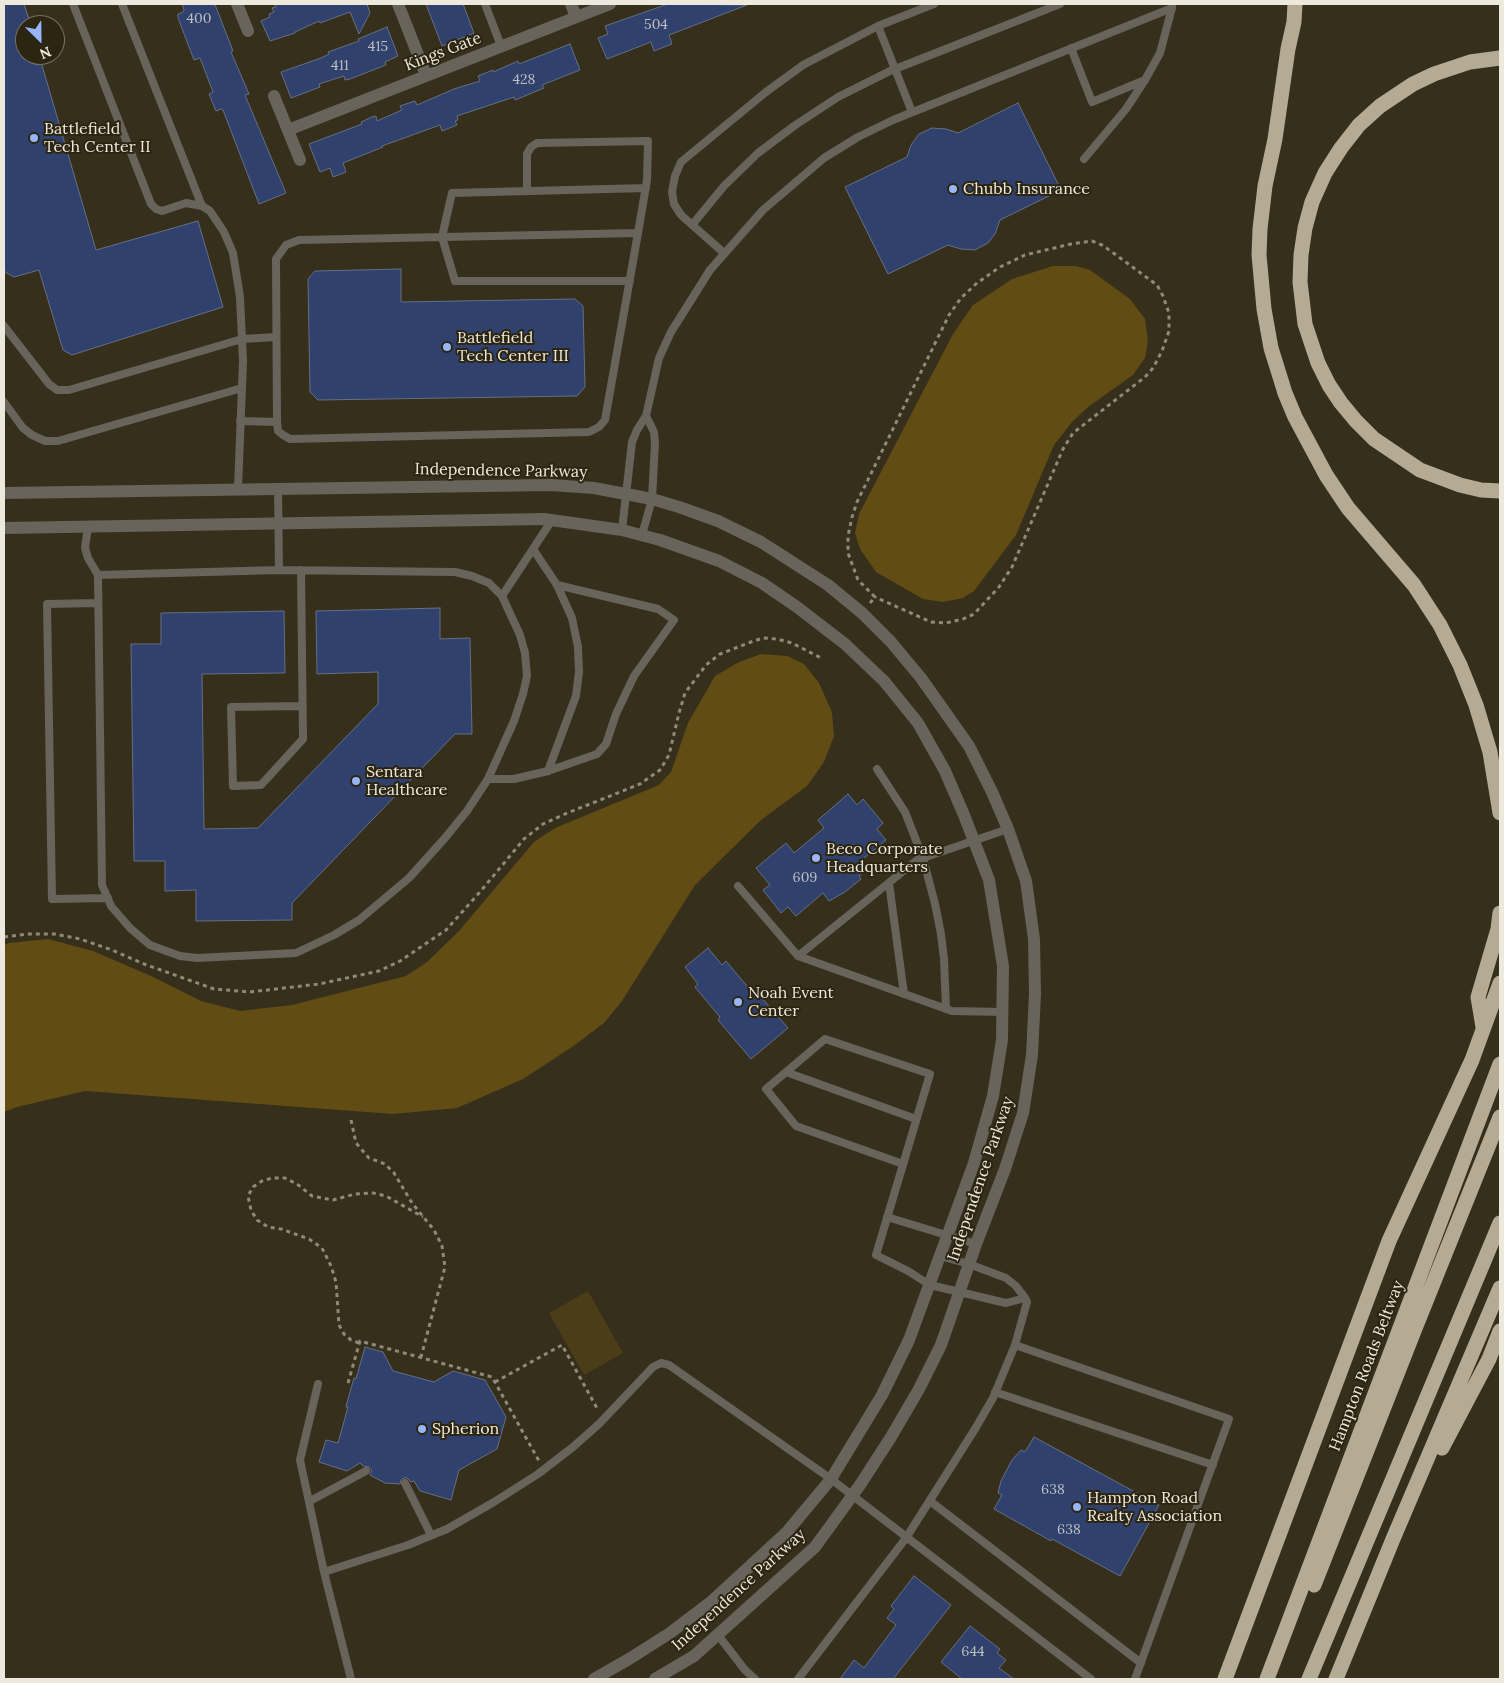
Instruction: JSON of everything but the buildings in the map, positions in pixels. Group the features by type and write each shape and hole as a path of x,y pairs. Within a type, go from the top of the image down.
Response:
{"highway":[{"path":"1295,4 1294,22 1288,49 1275,139 1265,186 1260,229 1259,255 1264,309 1271,348 1285,393 1295,417 1326,475 1348,508 1414,585 1440,625 1452,649 1476,705 1490,752 1500,813"},
{"path":"1500,58 1470,62 1434,74 1413,84 1380,106 1359,125 1325,173 1312,202 1305,228 1300,282 1305,324 1318,363 1329,385 1356,421 1374,440 1420,470 1460,485 1481,490 1500,491"},
{"path":"1483,1029 1478,997 1498,929 1500,913"},
{"path":"1225,1679 1389,1241 1472,1060 1500,983"},
{"name":"Hampton Roads Beltway","path":"1267,1679 1500,1064"},
{"path":"1277,1679 1500,1117"},
{"path":"1309,1679 1500,1223"},
{"path":"1336,1679 1500,1288"},
{"path":"1393,1540 1489,1359 1500,1331"}],"street":[{"path":"237,4 248,31"},
{"path":"398,4 426,75"},
{"path":"571,4 576,17"},
{"name":"Kings Gate","path":"288,130 610,4"},
{"path":"274,96 300,160"},
{"name":"Independence Parkway","path":"4,493 551,485 594,488 652,499 680,507 761,542 828,585 862,613 891,642 921,678 969,746 1008,829 1026,882 1034,939 1035,994 1032,1055 1023,1113 1005,1169 976,1244 941,1346 920,1389 852,1496 815,1547 694,1656 655,1679"},
{"name":"Independence Parkway","path":"4,528 544,519 622,530 642,535 719,562 762,583 845,644 884,681 918,723 945,771 989,880 1003,966 1002,1040 993,1096 974,1163 909,1340 886,1387 831,1479 786,1533 712,1602 670,1633 594,1679"}],"lane":[{"path":"73,4 151,204 156,209 162,211 186,203 202,206 210,212 224,232 234,253 240,297 242,339 238,489"},
{"path":"122,4 202,206"},
{"path":"485,4 501,46"},
{"path":"724,253 680,215 674,204 672,192 675,176 681,162 766,92 803,65 878,26 934,4"},
{"path":"692,225 724,186 758,153 838,97 895,69 1060,4"},
{"path":"622,530 632,442 646,416 659,358 671,332 710,270 763,210 824,158 858,137 912,112 1172,6"},
{"path":"1084,159 1126,109 1146,80 1160,53 1172,6"},
{"path":"878,26 912,112"},
{"path":"1071,48 1092,102 1146,80"},
{"path":"527,191 527,154 531,147 537,143 648,141 646,188 605,420 599,427 589,432 290,439 278,431 276,422 276,259 286,245 299,240 638,233"},
{"path":"630,281 454,282 442,237 452,193 646,188"},
{"path":"4,326 49,384 57,390 69,390 242,339 276,337"},
{"path":"4,402 23,428 32,436 58,441 242,388"},
{"path":"642,535 652,499 655,443 654,432 646,416"},
{"path":"240,421 276,422"},
{"path":"278,488 279,570"},
{"path":"502,596 552,520"},
{"path":"88,527 85,548 88,558 98,575 102,885 111,906 150,945 180,956 197,958 296,953 334,935 359,920 409,878 467,811 488,779 514,721 527,676 525,653 520,634 502,596 489,584 472,576 456,572 301,570 98,575"},
{"path":"533,549 557,585 572,618 578,647 579,672 576,696 548,771"},
{"path":"301,570 303,706 303,739 261,785 233,786 231,706 303,706"},
{"path":"488,779 514,779 548,771 597,754 603,749 616,714 634,676 674,620 658,609 557,585"},
{"path":"98,602 47,604 52,899 108,898"},
{"path":"877,769 905,812 923,858 941,934 946,1009"},
{"path":"798,956 916,860 1008,829"},
{"path":"888,883 904,994"},
{"path":"738,886 798,956 952,1011 1002,1012"},
{"path":"903,1164 796,1126 766,1088 826,1039 930,1074 876,1255 930,1285 1006,1303 1025,1298"},
{"path":"786,1072 916,1118"},
{"path":"887,1217 976,1244"},
{"path":"798,1679 906,1538 975,1429 995,1392 1015,1345 1027,1302 1016,1286 1006,1278 969,1264 940,1256"},
{"path":"1015,1345 1229,1419 1135,1679"},
{"path":"324,1572 408,1545 446,1529 494,1502 544,1469 573,1446 603,1420 653,1367 661,1363 669,1365 831,1479 1092,1679"},
{"path":"318,1384 300,1460 324,1572 351,1679"},
{"path":"995,1392 1213,1465"},
{"path":"310,1501 366,1471"},
{"path":"406,1482 431,1535"},
{"path":"930,1501 1141,1663"},
{"path":"718,1635 754,1679"}],"path":[{"path":"1092,241 1107,248 1157,285 1169,313 1169,330 1162,352 1153,368 1145,377 1073,433 1063,449 1012,567 999,587 974,614 946,623 932,622 875,597 858,580 848,553 848,536 852,517 857,502 949,315 961,298 977,283 1000,267 1025,255 1092,241"},
{"path":"862,613 875,597"},
{"path":"351,1120 356,1143 369,1158 385,1164 394,1173 412,1203 434,1230 442,1246 445,1267 421,1357"},
{"path":"423,1216 386,1196 373,1193 355,1194 333,1200 312,1196 297,1184 284,1178 262,1180 253,1187 248,1196 251,1210 257,1220 268,1227 282,1229 309,1239 322,1248 332,1266 336,1282 340,1325 344,1334 351,1340 359,1343 360,1341 492,1377 544,1469"},
{"path":"348,1383 359,1343"},
{"path":"495,1382 562,1345 603,1420"}],"shaded area":[{"path":"1053,266 1076,266 1090,270 1130,299 1145,319 1148,341 1145,358 1133,375 1088,407 1072,422 1054,445 1016,535 974,591 963,598 943,602 923,599 876,572 860,549 855,533 859,514 953,334 973,305 1012,279"},
{"path":"761,654 787,656 804,664 819,683 832,712 834,736 824,762 807,786 761,820 695,885 622,1001 604,1023 572,1047 523,1079 457,1108 393,1114 85,1091 17,1107 4,1112 4,945 48,939 93,951 151,976 201,1001 240,1011 292,1005 406,976 427,962 459,931 534,842 555,828 659,785 671,772 688,723 715,676 739,662"},
{"path":"588,1291 623,1353 584,1375 549,1313"}],"place":[{"name":"Battlefield Tech Center II","path":"34,138"},
{"name":"Chubb Insurance","path":"953,189"},
{"name":"Battlefield Tech Center III","path":"447,347"},
{"name":"Sentara Healthcare","path":"356,781"},
{"name":"Beco Corporate Headquarters","path":"816,858"},
{"name":"Noah Event Center","path":"738,1002"},
{"name":"Spherion","path":"422,1429"},
{"name":"Hampton Road Realty Association","path":"1077,1507"}]}
